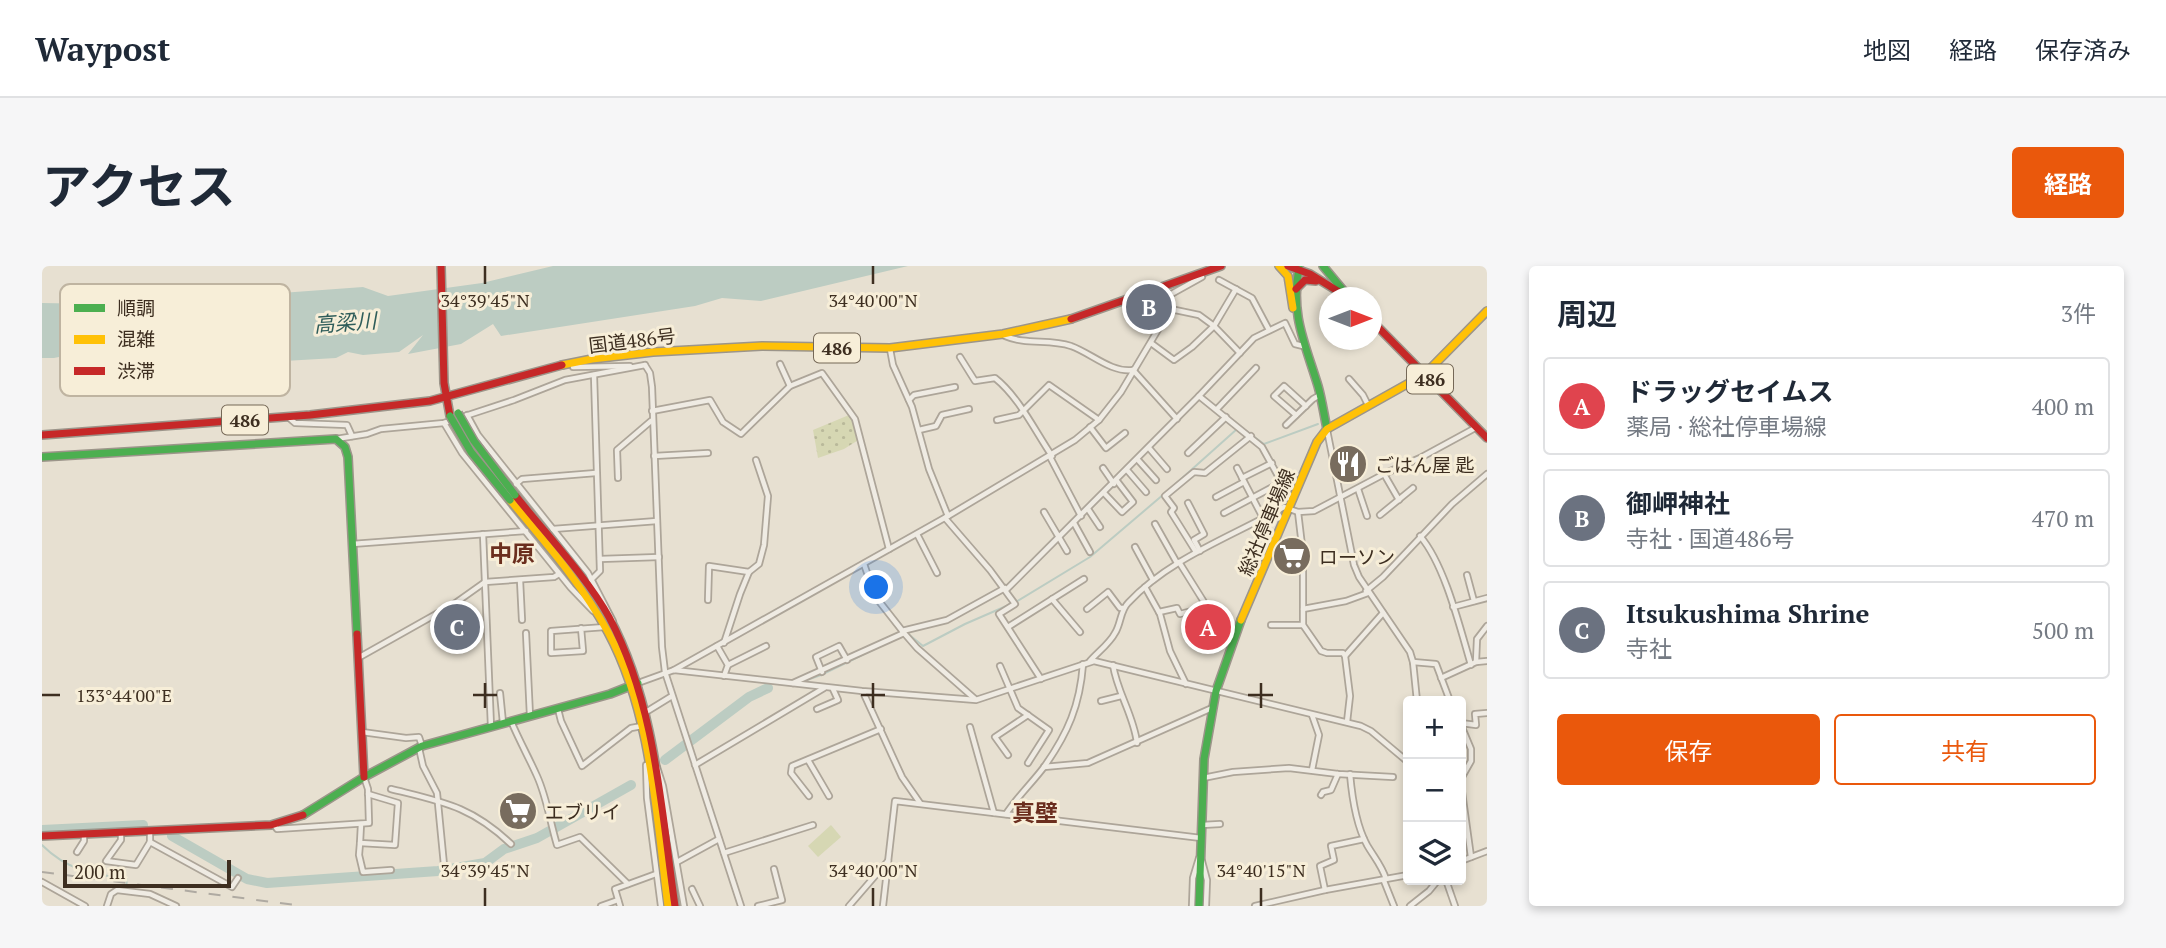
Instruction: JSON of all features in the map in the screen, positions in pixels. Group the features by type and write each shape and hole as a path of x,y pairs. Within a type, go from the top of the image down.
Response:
{"main road":[{"path":"441,266 446,398 454,415 590,601 646,712 668,906"},
{"name":"国道486号","path":"42,435 287,416 446,398 592,359 718,347 890,348 1003,334 1062,323 1221,266"},
{"path":"1279,266 1290,278 1290,299 1320,395 1327,429 1425,374 1487,311"},
{"path":"1288,266 1299,268 1333,287"},
{"path":"1323,266 1340,287"},
{"path":"1294,309 1299,268"},
{"path":"1294,292 1308,280 1328,284"},
{"name":"486","path":"1382,332 1487,438"},
{"name":"総社停車場線","path":"1199,906 1203,778 1216,691 1231,644 1317,442 1327,429"},
{"path":"42,457 337,439 345,447 348,457 364,777"},
{"path":"513,498 592,593 615,630 634,684 651,760 675,906"},
{"path":"42,836 274,825 295,819 316,808 364,777 420,747 610,694 634,684"}],"street":[{"path":"634,684 674,670 724,643 1051,456 1090,428 1121,392 1151,343 1159,328 1161,307 1166,297 1205,275 1207,270"},
{"path":"1219,280 1252,298 1269,330"},
{"path":"1151,343 1174,360 1214,326 1236,289"},
{"path":"1161,307 1199,315 1214,326 1240,353"},
{"path":"793,684 903,632 947,620 1005,589 1138,460 1254,338 1285,323 1295,344 1303,346"},
{"path":"1003,334 1016,340 1046,341 1071,346 1121,370 1133,370 1177,419"},
{"path":"890,348 893,366 909,400 929,470 947,517 1014,603 999,614 1041,678"},
{"path":"960,357 975,381 996,379 1022,411 1051,456 1081,516"},
{"path":"780,364 790,386"},
{"path":"554,368 645,365"},
{"path":"337,439 381,429 444,423 565,380 645,365"},
{"path":"645,365 650,373 665,672 741,906"},
{"path":"1217,409 1256,368"},
{"path":"652,411 710,400 723,422 741,434 790,386 822,373 855,419 889,549"},
{"path":"591,580 600,571 594,375"},
{"path":"1349,379 1368,405"},
{"path":"998,420 1018,415 1049,385 1099,420"},
{"path":"1296,415 1274,396 1284,386 1306,406"},
{"path":"909,400 914,395 955,387"},
{"path":"1286,425 1320,395"},
{"path":"1199,396 1262,447 1288,494 1294,498"},
{"path":"919,430 936,426 942,415 969,409"},
{"path":"467,415 478,435 591,580 609,609 615,630"},
{"path":"287,416 295,423 347,425 352,436"},
{"path":"1188,453 1226,416"},
{"path":"618,478 617,450 652,421"},
{"path":"444,423 462,453 599,618"},
{"path":"1089,662 1116,633 1124,608 1153,580 1178,563 1284,507 1298,512 1314,512 1477,427"},
{"path":"1090,428 1106,448 1125,433"},
{"path":"1327,429 1354,565 1367,592 1405,644 1413,663 1416,696"},
{"path":"1198,552 1171,512 1174,508 1165,496 1194,472 1205,473 1251,436"},
{"path":"1149,448 1167,469"},
{"path":"654,456 708,453"},
{"path":"724,643 749,572 759,564 763,551 767,491 756,460"},
{"path":"1138,460 1156,480"},
{"path":"1216,497 1272,463"},
{"path":"1103,468 1133,502 1122,512 1104,493"},
{"path":"1237,468 1263,519"},
{"path":"1127,470 1146,492"},
{"path":"516,484 522,479 596,473"},
{"path":"1384,474 1399,500"},
{"path":"1303,609 1346,601 1367,592 1420,536 1487,474"},
{"path":"1224,513 1282,482"},
{"path":"1380,516 1413,488"},
{"path":"1358,489 1367,516"},
{"path":"1188,503 1204,534 1194,540 1198,552"},
{"path":"1088,509 1100,527"},
{"path":"1044,512 1067,551"},
{"path":"1298,512 1303,544 1303,625 1321,651 1343,653 1345,656 1350,696 1347,722"},
{"path":"553,529 657,521"},
{"path":"1074,523 1090,552"},
{"path":"1156,524 1204,602 1203,608 1180,614 1177,608 1159,612"},
{"path":"351,544 526,531"},
{"path":"483,534 491,727"},
{"path":"917,534 937,573"},
{"path":"1420,536 1432,552 1471,665"},
{"path":"1135,547 1153,580"},
{"path":"600,559 659,558"},
{"path":"864,564 875,596 903,632 917,648 976,700"},
{"path":"708,600 709,566 749,572"},
{"path":"357,659 454,604 485,582 554,577 559,573"},
{"path":"1468,575 1474,601"},
{"path":"1008,627 1084,579"},
{"path":"520,580 522,620"},
{"path":"1145,587 1159,612 1170,650 1186,684"},
{"path":"1087,610 1108,592 1120,608 1124,608"},
{"path":"1453,607 1487,598"},
{"path":"1052,599 1080,632"},
{"path":"1345,656 1383,613"},
{"path":"1271,625 1303,625"},
{"path":"1476,662 1477,639 1487,626"},
{"path":"581,628 583,651 551,653 551,631 581,628 605,627"},
{"path":"526,633 530,716"},
{"path":"717,646 728,665"},
{"path":"724,676 728,665 766,646"},
{"path":"822,672 816,657 839,646 847,660"},
{"path":"1441,678 1476,662 1487,661"},
{"path":"674,670 862,691 976,700 1089,662 1347,722 1371,731 1407,759"},
{"path":"1413,663 1436,664 1448,696"},
{"path":"1006,814 1044,767 1066,733 1081,688 1083,664"},
{"path":"1000,666 1018,708 1049,730 1028,763"},
{"path":"1113,666 1137,743"},
{"path":"695,765 825,687"},
{"path":"817,709 838,700 833,688"},
{"path":"862,691 902,777 920,803"},
{"path":"500,693 507,722 536,774 551,817 557,845 580,837 628,884"},
{"path":"646,712 672,696"},
{"path":"1101,701 1121,696"},
{"path":"558,708 561,722 583,766 631,728 642,726"},
{"path":"1044,767 1088,763 1212,708"},
{"path":"1466,724 1476,725 1475,714 1487,713"},
{"path":"1312,714 1319,734 1312,770"},
{"path":"1008,755 995,737 1028,715"},
{"path":"970,727 994,813"},
{"path":"808,796 790,771 792,766 881,729"},
{"path":"362,732 406,738 419,737 423,766 437,793 444,865"},
{"path":"1466,736 1471,748 1471,761 1466,770"},
{"path":"651,760 663,786 684,906"},
{"path":"651,760 645,777 661,906"},
{"path":"808,760 829,796"},
{"path":"1203,778 1233,772 1289,768 1392,777"},
{"path":"1321,795 1331,790 1338,774"},
{"path":"1349,775 1364,839 1382,865 1394,906"},
{"path":"274,825 277,829 369,823 368,794 364,777"},
{"path":"391,789 470,811 492,826 511,844"},
{"path":"360,844 395,845 398,803 368,794"},
{"path":"883,906 895,801 1200,838"},
{"path":"1465,822 1471,857"},
{"path":"361,824 359,855 363,872 391,870"},
{"path":"1201,825 1220,824"},
{"path":"724,853 813,825"},
{"path":"121,833 121,839 107,861 136,865 150,842 150,832"},
{"path":"77,852 84,841 84,835"},
{"path":"677,862 720,839"},
{"path":"1325,890 1320,866 1334,860 1331,846 1364,839"},
{"path":"150,842 232,887 238,878"},
{"path":"1466,859 1487,852"},
{"path":"1192,906 1193,878 1200,854"},
{"path":"1200,854 1207,880 1206,906"},
{"path":"849,906 889,860"},
{"path":"758,906 782,900 774,869"},
{"path":"620,906 615,889 656,874"},
{"path":"1255,906 1403,876"},
{"path":"42,882 85,906"},
{"path":"1410,906 1434,885"},
{"path":"1448,885 1455,906"},
{"path":"692,889 699,906"},
{"path":"107,906 111,894 117,890 150,894 176,906"},
{"path":"601,906 618,900"}],"green space":[{"path":"849,415 860,439 844,449 818,458 813,430"},
{"path":"831,825 841,837 818,857 808,846"}],"water":[{"name":"高梁川","path":"553,266 908,266 761,301 722,298 695,306 501,336 493,324 461,344 408,354 423,335 399,352 363,355 348,352 336,358 290,361 290,292 363,287 388,296 482,283"},
{"name":"高梁川","path":"42,303 60,303 60,357 42,358"}],"waterway":[{"path":"1242,428 1264,444 1318,424"},
{"path":"1171,488 1237,429"},
{"path":"1016,602 1090,557 1164,494"},
{"path":"907,633 923,646 1011,604"},
{"path":"804,681 889,642"},
{"path":"665,760 749,697 768,688"},
{"path":"172,836 247,879 267,883 438,871 485,863 504,849 537,838 631,785"},
{"path":"42,830 143,825"},
{"path":"42,845 71,866 127,879 126,889"},
{"path":"1471,859 1487,854"},
{"path":"162,902 170,906"}],"railway":[{"path":"42,872 303,906"}],"traffic: fast":[{"path":"1323,266 1340,287"},
{"path":"1299,268 1296,300 1298,314 1327,429"},
{"path":"458,413 474,441 515,495"},
{"path":"450,416 471,452 510,500"},
{"path":"42,457 336,439 345,447 348,457 357,634"},
{"path":"1199,906 1204,759 1216,691 1241,620"},
{"path":"303,815 364,777 422,746 610,694 638,683"}],"traffic: slow":[{"path":"1279,266 1288,276 1293,308"},
{"path":"1241,620 1317,442 1327,429 1425,374 1487,311"},
{"path":"562,365 653,352 762,346 890,348 1003,334 1071,319"},
{"path":"510,500 587,597 623,664 634,697 650,766 668,906"}],"traffic: jam":[{"path":"441,266 444,383 450,416"},
{"path":"1071,319 1221,266"},
{"path":"1288,266 1310,274 1331,287"},
{"path":"1296,289 1305,280 1316,281"},
{"path":"1382,331 1487,438"},
{"path":"42,435 310,415 430,401 562,365"},
{"path":"515,495 589,586 609,617 625,651 647,722 675,906"},
{"path":"357,634 364,777"},
{"path":"42,836 271,825 303,815"}],"place":[{"name":"御岬神社","path":"1149,307"},
{"name":"ごはん屋 匙","path":"1348,464"},
{"name":"ローソン","path":"1292,556"},
{"name":"Itsukushima Shrine","path":"457,627"},
{"name":"ドラッグセイムス","path":"1208,627"},
{"name":"エブリイ","path":"518,811"}],"district":[{"name":"中原","path":"512,553"},
{"name":"真壁","path":"1035,812"}]}
